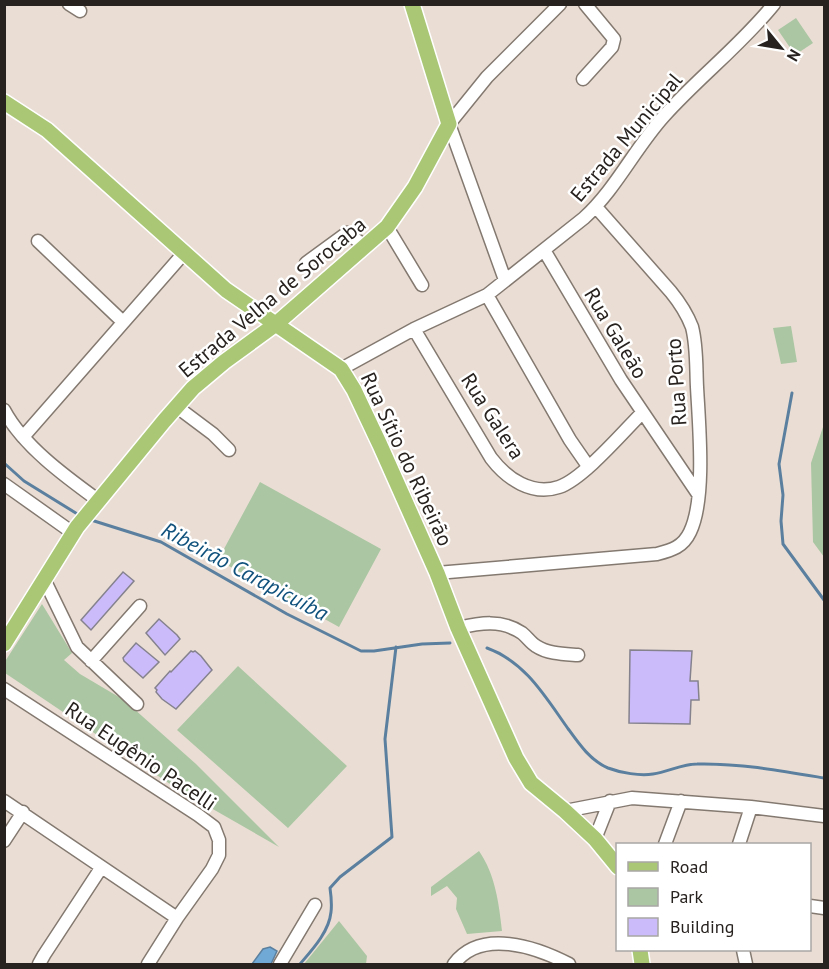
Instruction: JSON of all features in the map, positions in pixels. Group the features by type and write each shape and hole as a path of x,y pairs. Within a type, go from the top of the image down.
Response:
{"main road":[{"path":"412,4 449,124"},
{"name":"Rua Sítio do Ribeirão","path":"4,102 47,130 226,290 341,369 371,427 437,573 458,628 516,758 531,783 595,839 616,865"},
{"name":"Estrada Velha de Sorocaba","path":"4,644 75,530 193,387 276,324 387,227 415,187 449,124"}],"street":[{"path":"505,280 449,124 487,77 560,4"},
{"path":"583,79 612,47 614,39 585,4"},
{"name":"Estrada Municipal","path":"341,369 414,329 487,295 596,207 642,142 664,116 757,25 774,4"},
{"name":"Rua Porto","path":"437,573 666,552 674,550 683,543 690,532 696,516 701,457 692,328 682,306 671,292 596,207"},
{"path":"387,227 422,285"},
{"path":"306,263 347,233 365,246"},
{"path":"38,241 123,322"},
{"name":"Rua Galeão","path":"544,250 642,413 698,494"},
{"path":"23,436 184,253"},
{"path":"487,295 570,440 588,466"},
{"name":"Rua Galera","path":"414,329 492,458 501,470 515,482 531,488 547,490 568,483 642,413"},
{"path":"177,407 230,450"},
{"path":"4,410 10,422 23,436 96,504"},
{"path":"4,484 75,530"},
{"path":"44,579 77,647 137,705"},
{"path":"91,662 140,606"},
{"path":"458,628 485,622 505,625 523,633 536,646 552,653 578,655"},
{"name":"Rua Eugênio Pacelli","path":"4,689 214,827 219,840 219,855 148,964"},
{"path":"565,811 632,798 751,807 825,816"},
{"path":"4,801 177,918"},
{"path":"595,839 610,801"},
{"path":"665,843 681,801"},
{"path":"739,843 751,807"},
{"path":"4,841 23,812"},
{"path":"39,964 101,868"},
{"path":"280,964 315,905"},
{"path":"454,964 469,950 496,943 536,950 569,964"}],"green space":[{"path":"796,18 813,43 795,55 778,30"},
{"path":"791,326 797,362 781,364 773,328"},
{"path":"824,424 824,557 813,542 811,463"},
{"path":"260,482 381,549 339,627 218,560"},
{"path":"42,604 72,653 64,660 80,674 124,700 196,764 279,847 176,788 5,673 4,663"},
{"path":"238,666 347,766 288,828 177,730"},
{"path":"479,851 493,879 502,931 467,934 456,909 457,898 447,886 431,896 431,887"},
{"path":"339,921 367,956 366,964 304,964"}],"water":[{"path":"270,947 277,951 271,964 252,964 263,949"}],"building":[{"path":"123,572 134,581 91,630 81,620"},
{"path":"159,619 180,639 165,655 146,633"},
{"path":"136,643 159,662 143,678 123,658"},
{"path":"630,650 692,651 690,681 698,681 699,700 691,700 690,724 629,723"},
{"path":"191,651 201,656 212,670 176,709 162,699 155,688"}],"waterway":[{"path":"792,393 779,464 783,495 781,521 783,544 824,600"},
{"name":"Ribeirão Carapicuíba","path":"4,463 24,481 79,515"},
{"name":"Ribeirão Carapicuíba","path":"91,520 161,542 287,614 361,651 450,643"},
{"path":"300,964 327,927 331,909 330,888 340,877 392,837 385,739 396,647"},
{"name":"Ribeirão Carapicuíba","path":"487,648 501,654 524,672 534,682 581,746 591,757 608,768 630,774 648,775 691,764 713,764 761,768 824,778"}]}
